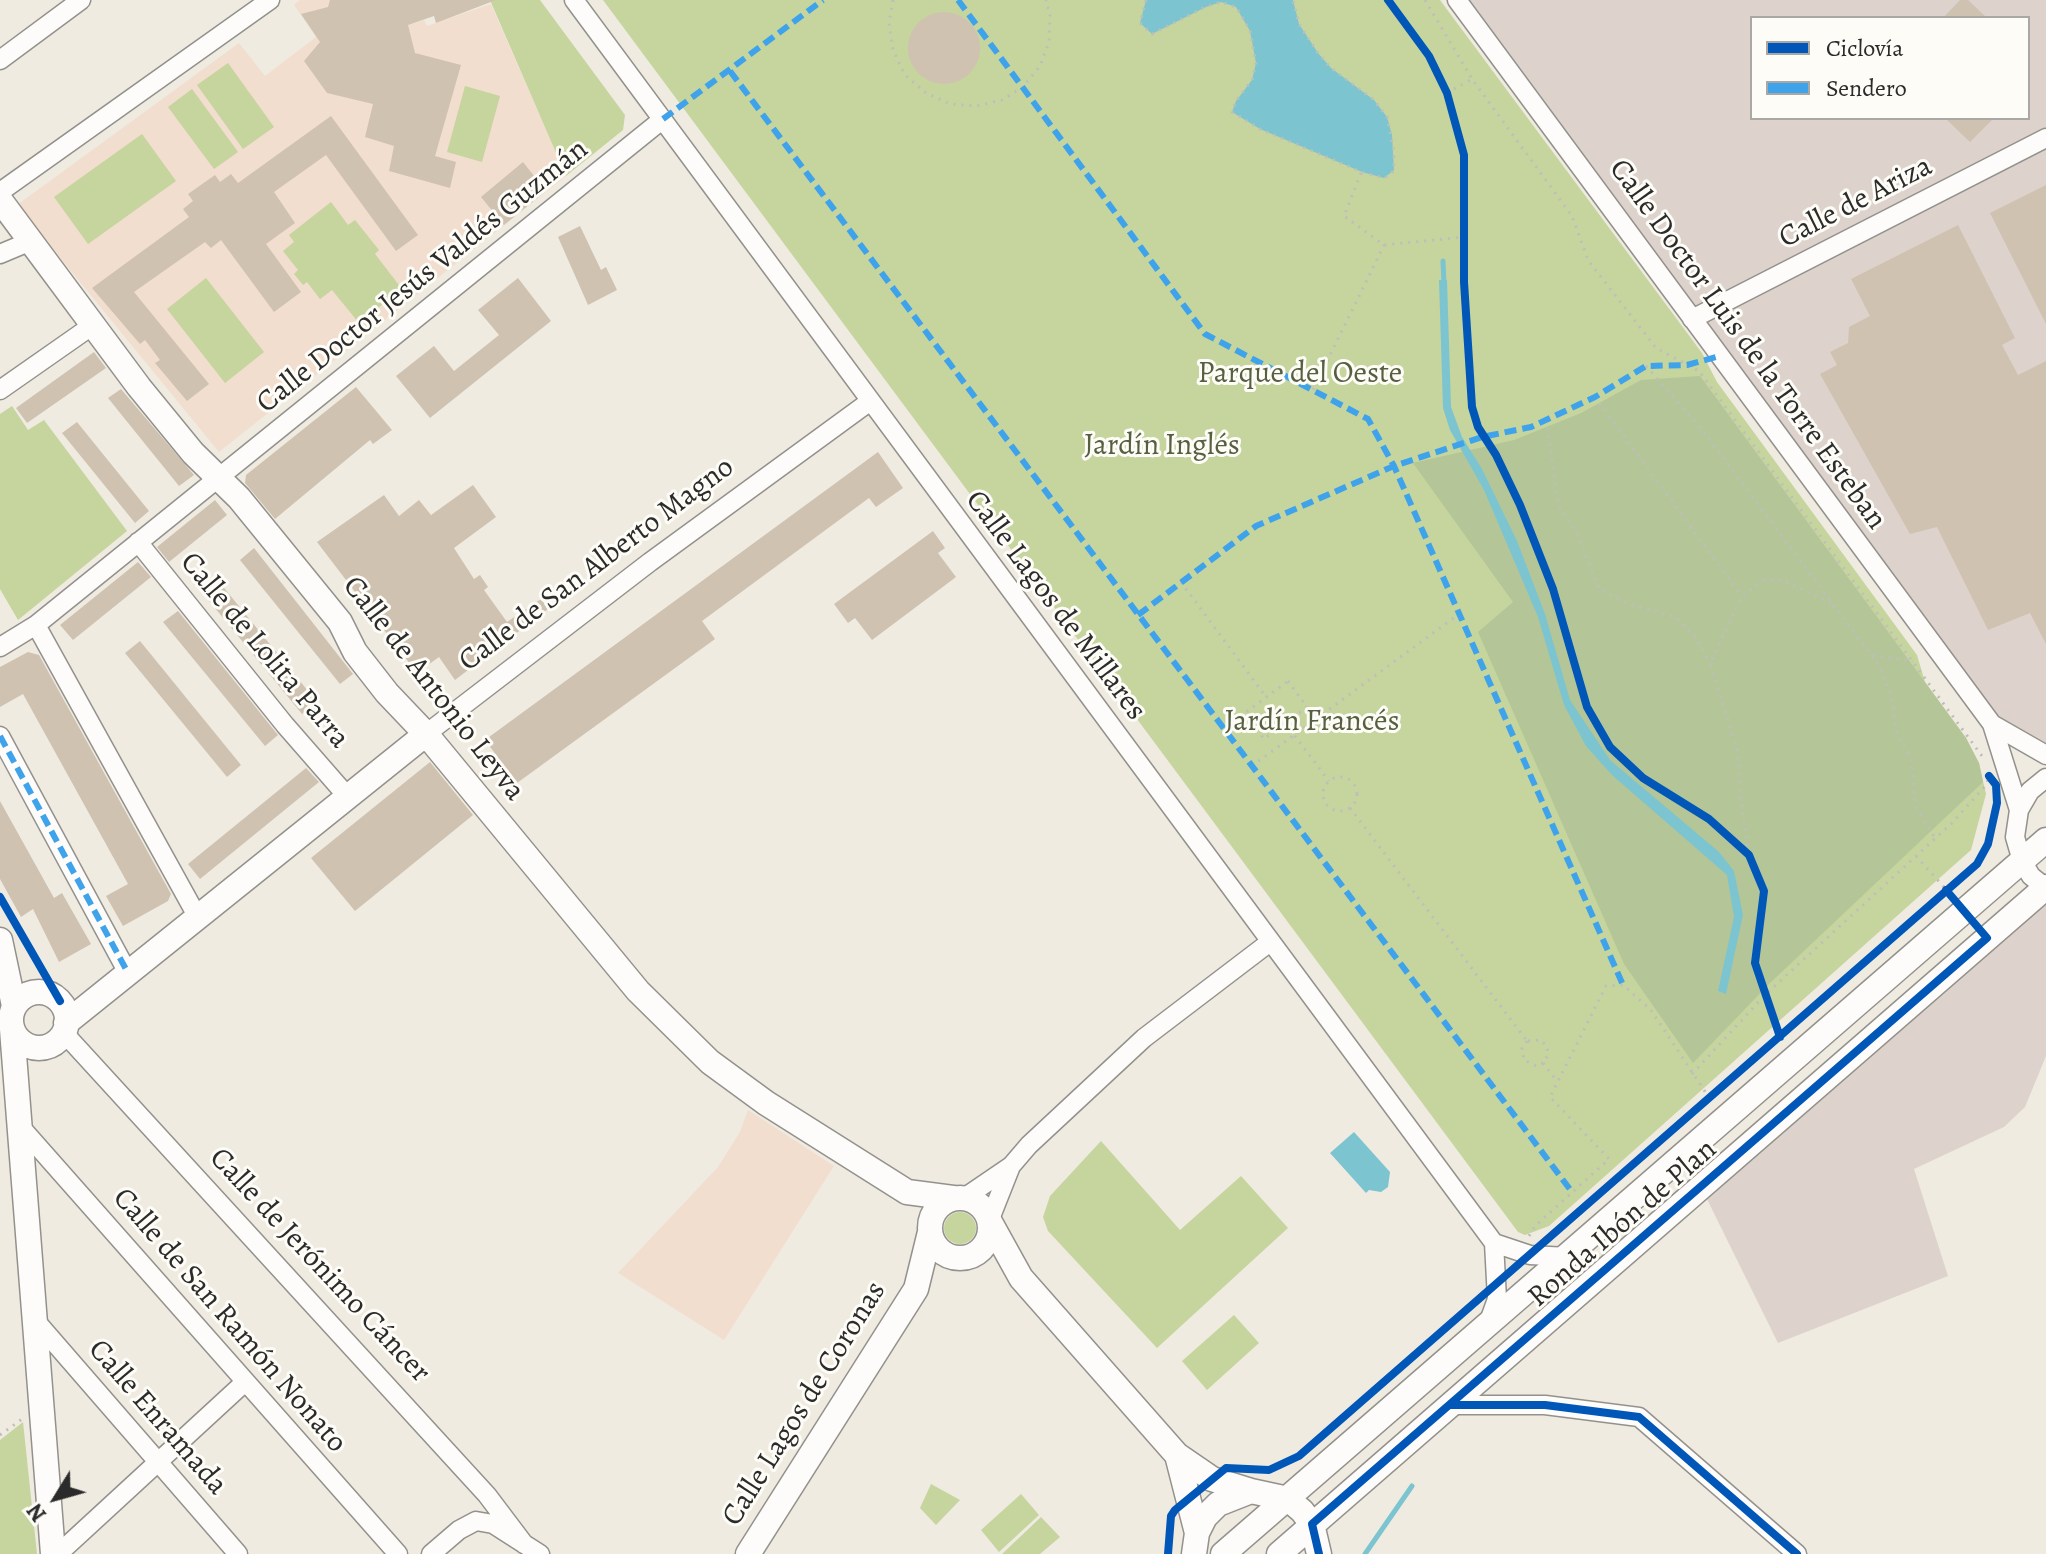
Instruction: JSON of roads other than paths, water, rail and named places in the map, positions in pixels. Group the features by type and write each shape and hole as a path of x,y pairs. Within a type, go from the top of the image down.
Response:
{"street":[{"path":"0,60 81,0"},
{"path":"0,192 270,0"},
{"name":"Calle Lagos de Millares","path":"574,0 1494,1243"},
{"name":"Calle Doctor Luis de la Torre Esteban","path":"1457,0 1992,724"},
{"name":"Calle Doctor Jesús Valdés Guzmán","path":"0,647 36,625 663,119"},
{"name":"Calle de Ariza","path":"1692,319 2046,138"},
{"name":"Calle de Antonio Leyva","path":"0,200 193,453 219,478 340,622 355,652 387,693 426,734 608,958 672,1027 710,1062 766,1103 907,1192 958,1198"},
{"path":"0,254 31,241"},
{"path":"0,390 93,325"},
{"name":"Calle de San Alberto Magno","path":"7,1090 59,1034 128,973 347,796 650,562 869,402"},
{"name":"Calle de Lolita Parra","path":"138,542 285,725 347,796"},
{"path":"36,625 197,916"},
{"path":"1992,724 2046,755"},
{"path":"1992,724 2019,810"},
{"path":"0,736 128,973"},
{"path":"2022,861 2015,837 2019,810 2030,791 2046,778"},
{"name":"Ronda Ibón de Plan","path":"1223,1554 2046,840"},
{"name":"Ronda Ibón de Plan","path":"1279,1554 2046,887 2022,861"},
{"path":"0,940 13,1017 22,1042 59,1034 64,1007 49,993 31,993 13,1017 7,1090 34,1319 56,1554"},
{"path":"1021,1278 937,1248 930,1229 937,1208 1011,1166 1029,1145 1144,1038 1270,942"},
{"name":"Calle de Jerónimo Cáncer","path":"59,1034 487,1495 532,1549"},
{"name":"Calle de San Ramón Nonato","path":"9,1120 398,1554"},
{"path":"966,1257 987,1242 990,1221 1011,1166"},
{"name":"Calle de Antonio Leyva","path":"907,1192 930,1229"},
{"path":"958,1198 979,1205 1021,1278 1177,1455 1212,1479 1288,1499 1312,1524 1319,1554"},
{"name":"Calle Lagos de Coronas","path":"748,1554 916,1289 930,1229"},
{"path":"1488,1325 1497,1299 1494,1243 1519,1252 1568,1257"},
{"name":"Calle Lagos de Coronas","path":"916,1289 966,1257"},
{"name":"Calle Enramada","path":"34,1319 238,1554"},
{"path":"56,1554 245,1382"},
{"path":"1452,1405 1545,1405 1639,1417 1797,1554"},
{"path":"1177,1455 1195,1543"},
{"path":"1195,1543 1218,1504 1251,1491"},
{"path":"431,1554 459,1530 476,1521 493,1524 532,1549"}],"water":[{"path":"1146,0 1293,0 1299,24 1318,53 1331,68 1374,100 1387,117 1392,135 1394,170 1384,178 1362,172 1260,129 1232,112 1236,101 1252,80 1256,63 1250,31 1236,7 1221,2 1152,34 1140,23"},
{"path":"1439,280 1447,280 1451,407 1462,437 1482,469 1517,541 1545,614 1570,700 1610,760 1719,852 1734,871 1743,915 1726,994 1718,991 1734,917 1727,875 1612,775 1586,746 1564,705 1538,617 1484,490 1450,430 1443,408"},
{"path":"1354,1132 1390,1172 1388,1187 1381,1192 1369,1190 1366,1193 1330,1153"}],"waterway":[{"path":"1443,261 1444,284"},
{"path":"1365,1554 1412,1486"}],"park label":[{"name":"Parque del Oeste","path":"1300,375"},
{"name":"Jardín Inglés","path":"1162,447"},
{"name":"Jardín Francés","path":"1312,723"}]}
